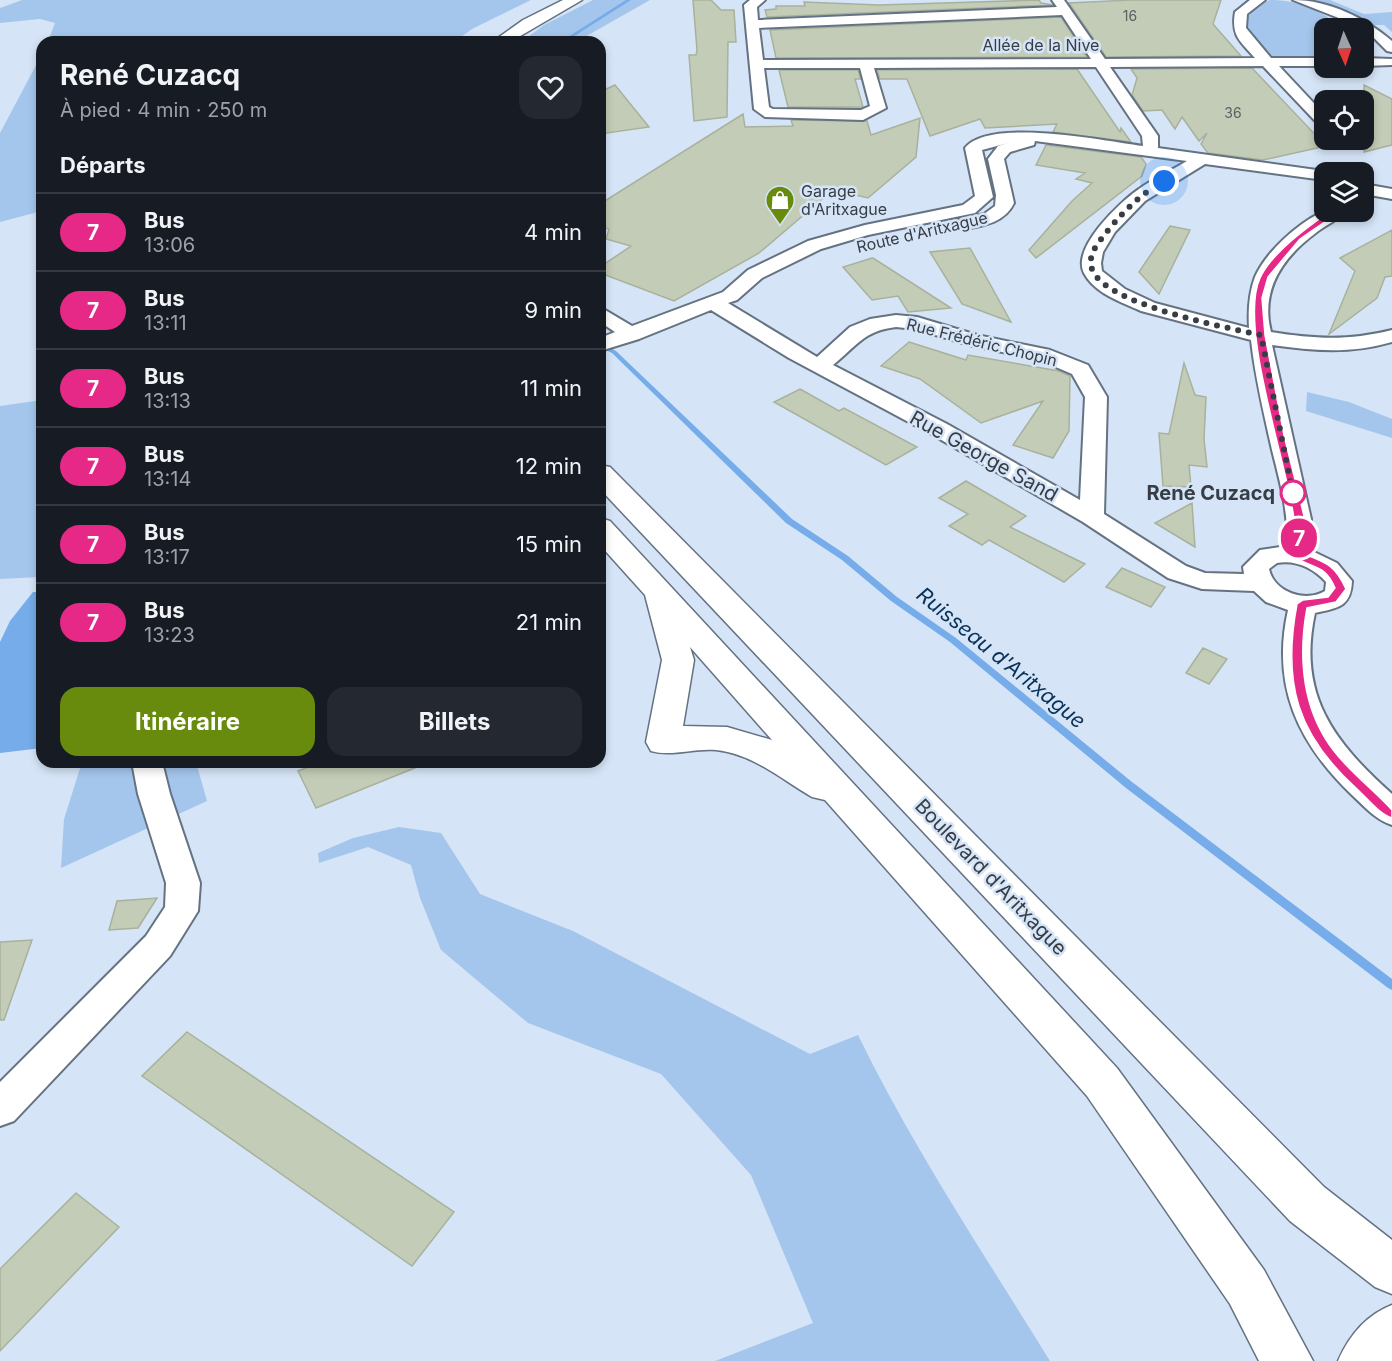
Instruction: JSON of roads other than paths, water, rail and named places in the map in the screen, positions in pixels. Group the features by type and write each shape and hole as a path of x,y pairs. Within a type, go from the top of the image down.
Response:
{"main road":[{"path":"495,36 546,0"},
{"path":"496,36 574,0"},
{"name":"Boulevard d'Aritxague","path":"606,479 1307,1204 1392,1270"},
{"path":"606,534 1102,1082 1247,1287 1287,1361"},
{"path":"655,587 678,660 663,742 683,736 714,737 763,750 801,775 848,799"},
{"path":"1364,1361 1392,1330"}],"street":[{"path":"759,0 750,5 762,109 781,116 873,113 878,108 866,64"},
{"path":"1259,0 1241,12 1239,28 1267,62 1314,111"},
{"path":"1299,0 1336,18"},
{"path":"753,24 1062,6 1150,136 1152,142 1149,151"},
{"path":"1374,36 1391,58"},
{"path":"1374,47 1391,58"},
{"path":"1374,61 1391,58"},
{"name":"Allée de la Nive","path":"758,64 1314,62"},
{"path":"1308,126 1314,124"},
{"name":"Route d'Aritxague","path":"722,299 738,284 791,253 820,241 862,230 969,209 978,204 984,198 972,153 976,145 1009,137 1056,139 1314,174"},
{"name":"Route d'Aritxague","path":"606,343 755,288 843,250 994,216 1005,205 1006,197 996,167 999,154 1012,146 1056,139"},
{"path":"1203,158 1132,202 1096,246 1091,266 1095,275 1108,286 1148,307 1287,342 1325,346 1377,342 1392,336"},
{"path":"1374,193 1392,194"},
{"path":"1299,555 1300,520 1280,435 1261,335 1258,298 1264,277 1298,237 1320,222"},
{"name":"Rue George Sand","path":"722,299 819,366 939,429 1092,517 1177,572 1203,581 1260,583"},
{"path":"606,317 632,335"},
{"name":"Rue Frédéric Chopin","path":"819,366 838,351 857,331 877,323 896,321 917,323 973,340 1042,354 1080,370 1096,397 1092,517"},
{"path":"1282,554 1299,555 1325,566 1334,573 1340,589 1332,600 1314,605 1303,604 1278,596 1260,583 1256,567 1261,560 1282,554"},
{"path":"1303,604 1296,641 1298,678 1306,710 1320,741 1352,777 1392,813"},
{"path":"0,1108 158,946 181,911 183,883 154,794 148,768"}],"waterway":[{"name":"Ruisseau d'Aritxague","path":"572,36 629,0"},
{"name":"Ruisseau d'Aritxague","path":"606,347 614,352 789,521 845,558 894,599 953,640 1129,785 1392,985"}],"place":[{"name":"Garage d'Aritxague","path":"780,226"},
{"name":"René Cuzacq","path":"1293,493"}]}
